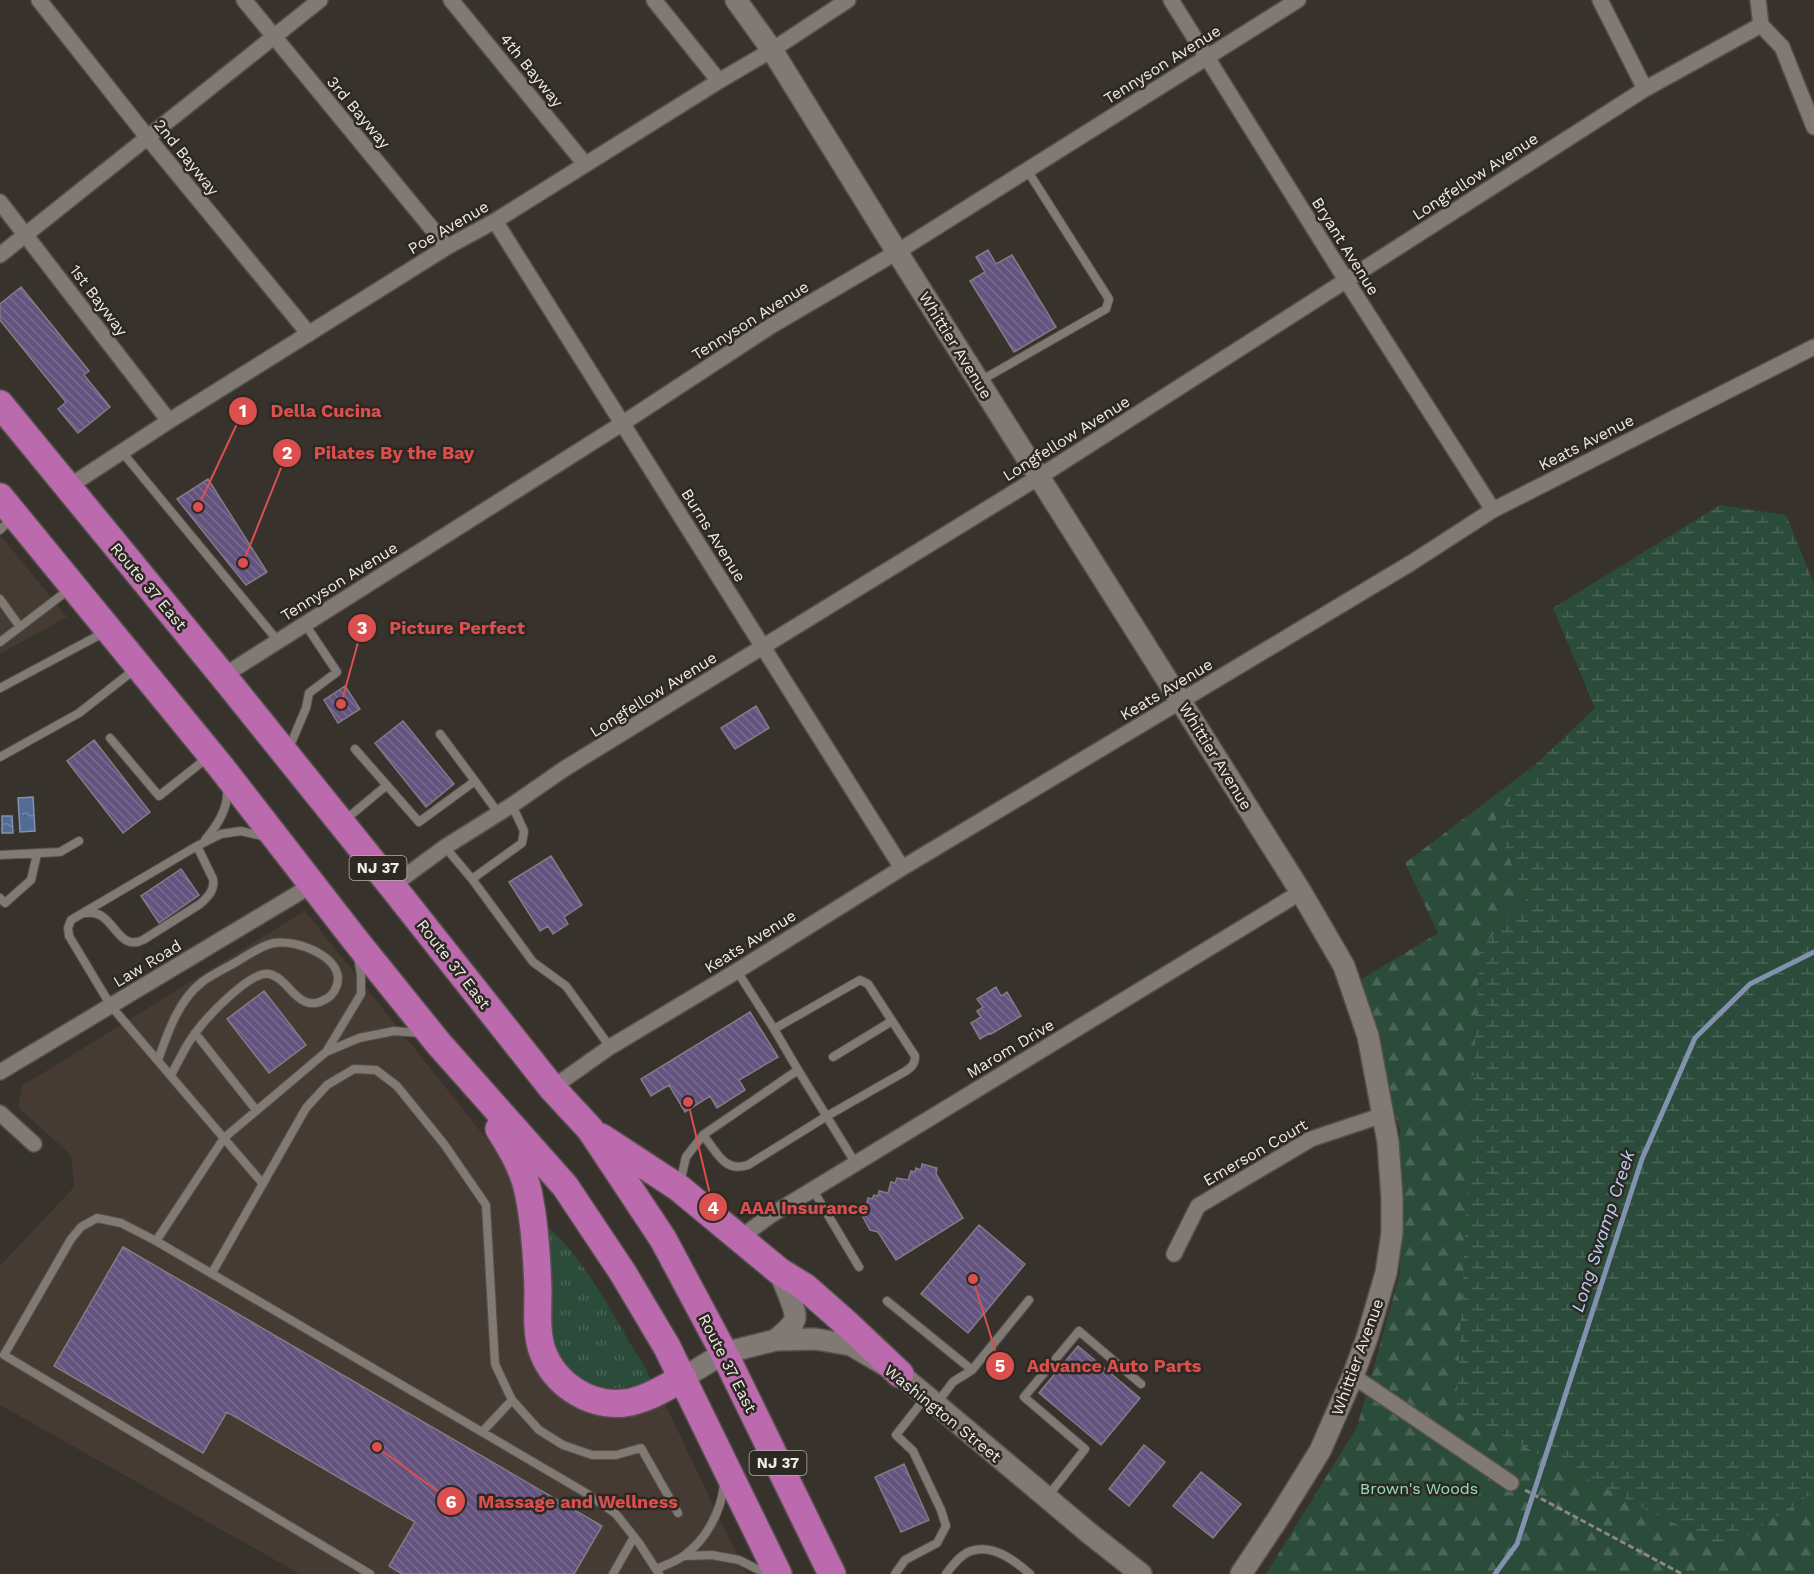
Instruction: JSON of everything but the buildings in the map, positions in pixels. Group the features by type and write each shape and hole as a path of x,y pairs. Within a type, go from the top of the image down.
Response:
{"highway":[{"name":"Route 37 East","path":"0,404 286,754 552,1088 590,1130 663,1239 724,1353 832,1574"},
{"name":"NJ 37","path":"5,514 73,586 216,761 439,1044 565,1186 623,1273 667,1347 778,1574"},
{"path":"462,1069 516,1156 527,1190 536,1248 539,1328 542,1349 552,1370 568,1387 601,1402 625,1402 651,1395 683,1378"},
{"path":"590,1130 679,1188 779,1271 805,1287 900,1374"}],"street":[{"name":"2nd Bayway","path":"39,0 148,138 309,334"},
{"name":"3rd Bayway","path":"244,0 447,247"},
{"path":"0,255 320,0"},
{"name":"4th Bayway","path":"451,0 585,164"},
{"path":"654,0 719,81"},
{"name":"Whittier Avenue","path":"736,0 772,50 1301,892 1344,966 1368,1036 1389,1142 1392,1233 1386,1273 1353,1376 1320,1451 1241,1574"},
{"name":"Poe Avenue","path":"68,487 168,421 447,247 495,221 772,50 848,0"},
{"name":"Bryant Avenue","path":"1171,0 1493,510"},
{"name":"Tennyson Avenue","path":"223,676 623,423 771,326 897,252 1298,0"},
{"path":"1600,0 1645,89"},
{"path":"1758,0 1761,25 1782,47 1814,126"},
{"name":"Longfellow Avenue","path":"392,886 445,847 512,806 564,769 1039,477 1645,89 1761,25"},
{"name":"1st Bayway","path":"0,202 168,421"},
{"name":"Burns Avenue","path":"495,221 902,868"},
{"name":"Keats Avenue","path":"552,1088 610,1047 902,868 1411,563 1493,510 1814,347"},
{"name":"Law Road","path":"0,1072 312,885"},
{"name":"Marom Drive","path":"740,1238 771,1215 1301,892"},
{"path":"0,1113 34,1144"},
{"name":"Emerson Court","path":"1174,1254 1198,1206 1311,1139 1383,1115"},
{"path":"776,1340 790,1327 795,1318 794,1309 779,1271"},
{"name":"Washington Street","path":"683,1378 724,1353 776,1340 815,1339 851,1345 900,1374 1141,1574"},
{"path":"1353,1376 1511,1483"}],"lane":[{"path":"979,381 1106,309 1109,299 1028,170"},
{"path":"122,452 278,641"},
{"path":"0,642 73,586"},
{"path":"0,599 21,627"},
{"path":"286,754 306,708 309,693 337,672 305,624"},
{"path":"0,688 109,630"},
{"path":"0,757 79,713 138,667"},
{"path":"440,734 499,814"},
{"path":"110,738 159,796 216,761 227,791 216,826 200,845"},
{"path":"356,748 418,822 475,781"},
{"path":"341,823 387,785"},
{"path":"472,879 522,843 524,831 512,806"},
{"path":"263,1184 111,1006 69,936 68,928 71,920 221,834 241,831 267,837 280,845"},
{"path":"0,855 60,852 79,841"},
{"path":"81,914 91,912 102,916 126,942 138,942 200,904 212,891 213,879 200,845"},
{"path":"445,847 472,879 533,962 566,986 610,1047"},
{"path":"0,898 5,903 31,880 37,854"},
{"path":"326,1052 361,994 356,941"},
{"path":"158,1060 171,1024 187,997 202,983 250,954 273,943 292,943 311,948 328,959 337,973 338,982 334,992 325,1000 314,1004 300,999 282,981 269,974 258,974 226,998 195,1033 171,1075"},
{"path":"737,971 856,1164"},
{"path":"703,1135 732,1167 739,1168 748,1165 906,1071 914,1064 915,1056 868,984 860,980 774,1029"},
{"path":"833,1057 892,1021"},
{"path":"156,1240 224,1138 326,1052 359,1038 394,1031 417,1031 439,1044"},
{"path":"195,1033 256,1110"},
{"path":"212,1273 306,1108 327,1085 354,1069 376,1070 396,1086 444,1144 486,1205 495,1364 512,1400 539,1430 563,1445 592,1455 616,1455 641,1448 678,1513"},
{"path":"679,1188 686,1157 703,1135 798,1070"},
{"path":"813,1190 859,1267"},
{"path":"370,1574 4,1355 71,1239 81,1227 97,1218 121,1223 156,1240 586,1493 616,1514 657,1572 685,1556 703,1539 715,1517 723,1493 726,1467"},
{"path":"895,1574 905,1560 937,1543 946,1526 941,1510 913,1451 896,1435 953,1382 972,1370 1029,1300"},
{"path":"887,1301 972,1370"},
{"path":"1047,1497 1085,1449 1024,1397 1065,1347 1079,1331 1142,1384"},
{"path":"482,1432 512,1400"},
{"path":"613,1574 634,1537"},
{"path":"945,1574 957,1560 974,1550 996,1552 1016,1561 1030,1574"},
{"path":"685,1556 712,1555 739,1560 766,1574"}],"path":[{"path":"1511,1483 1682,1574"}],"shaded area":[{"path":"0,535 67,617 0,654"},
{"path":"305,911 504,1161 524,1211 529,1344 627,1414 665,1404 746,1574 300,1574 0,1405 0,1266 74,1187 71,1155 18,1107 22,1086"}],"green space":[{"path":"1720,505 1786,515 1814,584 1814,1492 1726,1550 1456,1412 1480,949 1526,900 1495,821 1536,764 1595,708 1553,608"},
{"name":"Brown's Woods","path":"1536,764 1495,821 1526,900 1480,949 1726,1549 1814,1492 1814,1574 1266,1574 1357,1427 1400,1273 1400,1130 1355,983 1438,933 1405,863"},
{"path":"548,1228 571,1251 594,1282 651,1381 621,1388 593,1384 581,1379 570,1370 561,1357 555,1342 552,1322 546,1250"}],"water":[{"path":"33,797 35,831 20,832 18,798"},
{"path":"2,816 12,816 13,833 2,833"}],"waterway":[{"name":"Long Swamp Creek","path":"1495,1574 1517,1544 1642,1159 1695,1038 1750,984 1814,952"}],"place":[{"name":"Della Cucina","path":"198,507"},
{"name":"Pilates By the Bay","path":"243,563"},
{"name":"Picture Perfect","path":"341,704"},
{"name":"AAA Insurance","path":"688,1102"},
{"name":"Advance Auto Parts","path":"973,1279"},
{"name":"Massage and Wellness","path":"377,1447"}]}
